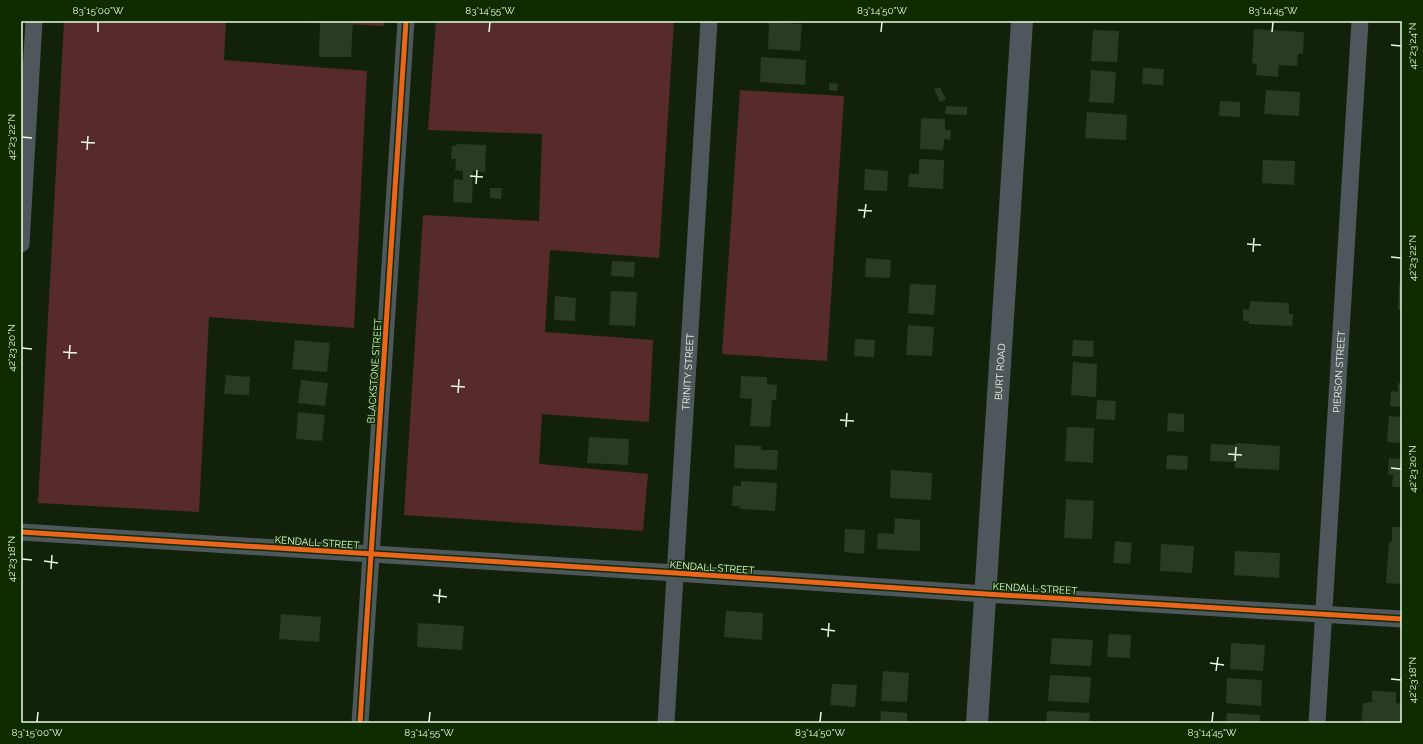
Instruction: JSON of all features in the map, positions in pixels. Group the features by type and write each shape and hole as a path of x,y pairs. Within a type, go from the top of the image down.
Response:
{"street":[{"path":"21,244 34,21"},
{"name":"BLACKSTONE STREET","path":"360,723 406,21"},
{"name":"TRINITY STREET","path":"666,723 709,21"},
{"name":"BURT ROAD","path":"977,723 1022,21"},
{"name":"PIERSON STREET","path":"1317,723 1360,21"},
{"name":"KENDALL STREET","path":"21,532 986,594 1402,619"}],"shaded area":[{"path":"64,21 226,21 224,60 367,71 354,328 209,317 199,512 38,503"},
{"path":"286,21 384,21 384,26"},
{"path":"436,21 674,21 659,258 550,250 545,332 653,340 649,422 542,414 539,464 648,474 643,531 404,515 423,215 539,221 542,134 428,130"},
{"path":"740,90 844,96 827,361 722,354"}],"building":[{"path":"320,21 353,21 351,57 319,57"},
{"path":"769,22 802,24 800,51 768,49"},
{"path":"1254,29 1304,32 1303,54 1298,54 1297,66 1279,65 1278,77 1256,75 1257,64 1252,63"},
{"path":"1093,30 1119,31 1117,62 1091,61"},
{"path":"761,57 806,60 805,85 760,82"},
{"path":"1143,68 1164,69 1163,85 1142,84"},
{"path":"1091,70 1116,72 1114,103 1089,102"},
{"path":"829,83 838,84 837,91 829,90"},
{"path":"940,87 946,99 940,102 934,89"},
{"path":"1266,90 1300,92 1299,116 1264,114"},
{"path":"1220,101 1240,102 1240,117 1219,116"},
{"path":"946,106 967,107 967,115 945,114"},
{"path":"1087,112 1127,115 1126,140 1085,138"},
{"path":"921,118 945,119 945,130 951,130 950,140 944,139 943,150 920,149"},
{"path":"457,144 486,145 485,172 473,171 472,203 453,202 454,179 463,180 463,171 455,170 456,159 451,159 452,146 456,146"},
{"path":"919,159 944,160 943,189 908,187 909,174 919,174"},
{"path":"1263,160 1295,161 1294,185 1262,183"},
{"path":"865,169 888,171 887,191 864,190"},
{"path":"490,188 502,188 501,199 490,198"},
{"path":"866,258 891,260 890,278 865,277"},
{"path":"612,261 635,262 634,277 611,276"},
{"path":"1399,283 1402,283 1402,310 1398,310"},
{"path":"910,284 936,285 934,315 908,313"},
{"path":"611,291 637,292 635,326 609,325"},
{"path":"555,296 576,298 575,321 554,320"},
{"path":"1250,301 1289,303 1289,314 1293,314 1292,326 1249,324 1249,321 1243,321 1243,309 1249,310"},
{"path":"908,325 934,327 932,356 906,355"},
{"path":"855,339 875,340 874,357 854,356"},
{"path":"295,340 330,343 327,372 292,369"},
{"path":"1073,340 1094,341 1093,357 1072,356"},
{"path":"1073,362 1097,364 1096,397 1071,395"},
{"path":"226,375 250,377 249,395 224,394"},
{"path":"741,376 767,377 767,384 777,385 776,400 772,400 770,427 750,426 752,399 740,398"},
{"path":"301,380 328,383 325,406 298,403"},
{"path":"1398,383 1402,383 1402,407 1390,406 1391,391 1398,392"},
{"path":"1097,400 1116,401 1115,420 1096,419"},
{"path":"298,412 325,415 322,441 296,439"},
{"path":"1168,413 1184,414 1184,432 1167,431"},
{"path":"1389,416 1402,417 1402,443 1387,442"},
{"path":"1067,427 1094,428 1093,463 1065,461"},
{"path":"589,437 629,439 628,465 587,463"},
{"path":"1236,443 1280,446 1279,470 1235,468 1235,462 1210,461 1211,444 1236,445"},
{"path":"735,445 761,446 761,450 778,450 777,470 734,468"},
{"path":"1167,455 1188,456 1187,470 1166,469"},
{"path":"1389,458 1402,459 1402,487 1392,487 1393,475 1388,474"},
{"path":"891,470 932,473 931,500 890,498"},
{"path":"741,481 777,483 775,511 740,509 739,506 732,506 733,486 741,486"},
{"path":"1066,499 1094,501 1092,539 1064,538"},
{"path":"895,518 920,520 920,551 877,549 878,533 894,534"},
{"path":"1392,527 1402,527 1402,584 1386,583 1389,542 1392,542"},
{"path":"845,529 865,530 864,554 844,552"},
{"path":"1115,541 1132,543 1130,564 1113,563"},
{"path":"1161,544 1194,546 1192,573 1160,571"},
{"path":"1235,551 1280,553 1279,578 1234,575"},
{"path":"726,611 763,613 762,640 724,637"},
{"path":"281,614 321,617 319,642 279,639"},
{"path":"418,623 464,626 462,650 417,647"},
{"path":"1109,634 1131,635 1130,658 1107,657"},
{"path":"1052,638 1093,640 1091,666 1050,664"},
{"path":"1231,643 1265,645 1263,671 1230,669"},
{"path":"883,671 909,673 907,702 881,701"},
{"path":"1050,675 1091,677 1089,703 1048,701"},
{"path":"1227,678 1262,680 1261,706 1226,703"},
{"path":"832,684 857,685 855,707 830,705"},
{"path":"1372,691 1396,692 1396,703 1402,704 1402,723 1361,722 1363,703 1372,702"},
{"path":"881,711 907,713 907,723 880,723"},
{"path":"1047,711 1090,713 1089,723 1046,723"},
{"path":"1227,713 1260,715 1260,723 1226,723"}],"cycle path":[{"path":"360,723 406,21"},
{"path":"21,532 986,594 1402,619"}]}
